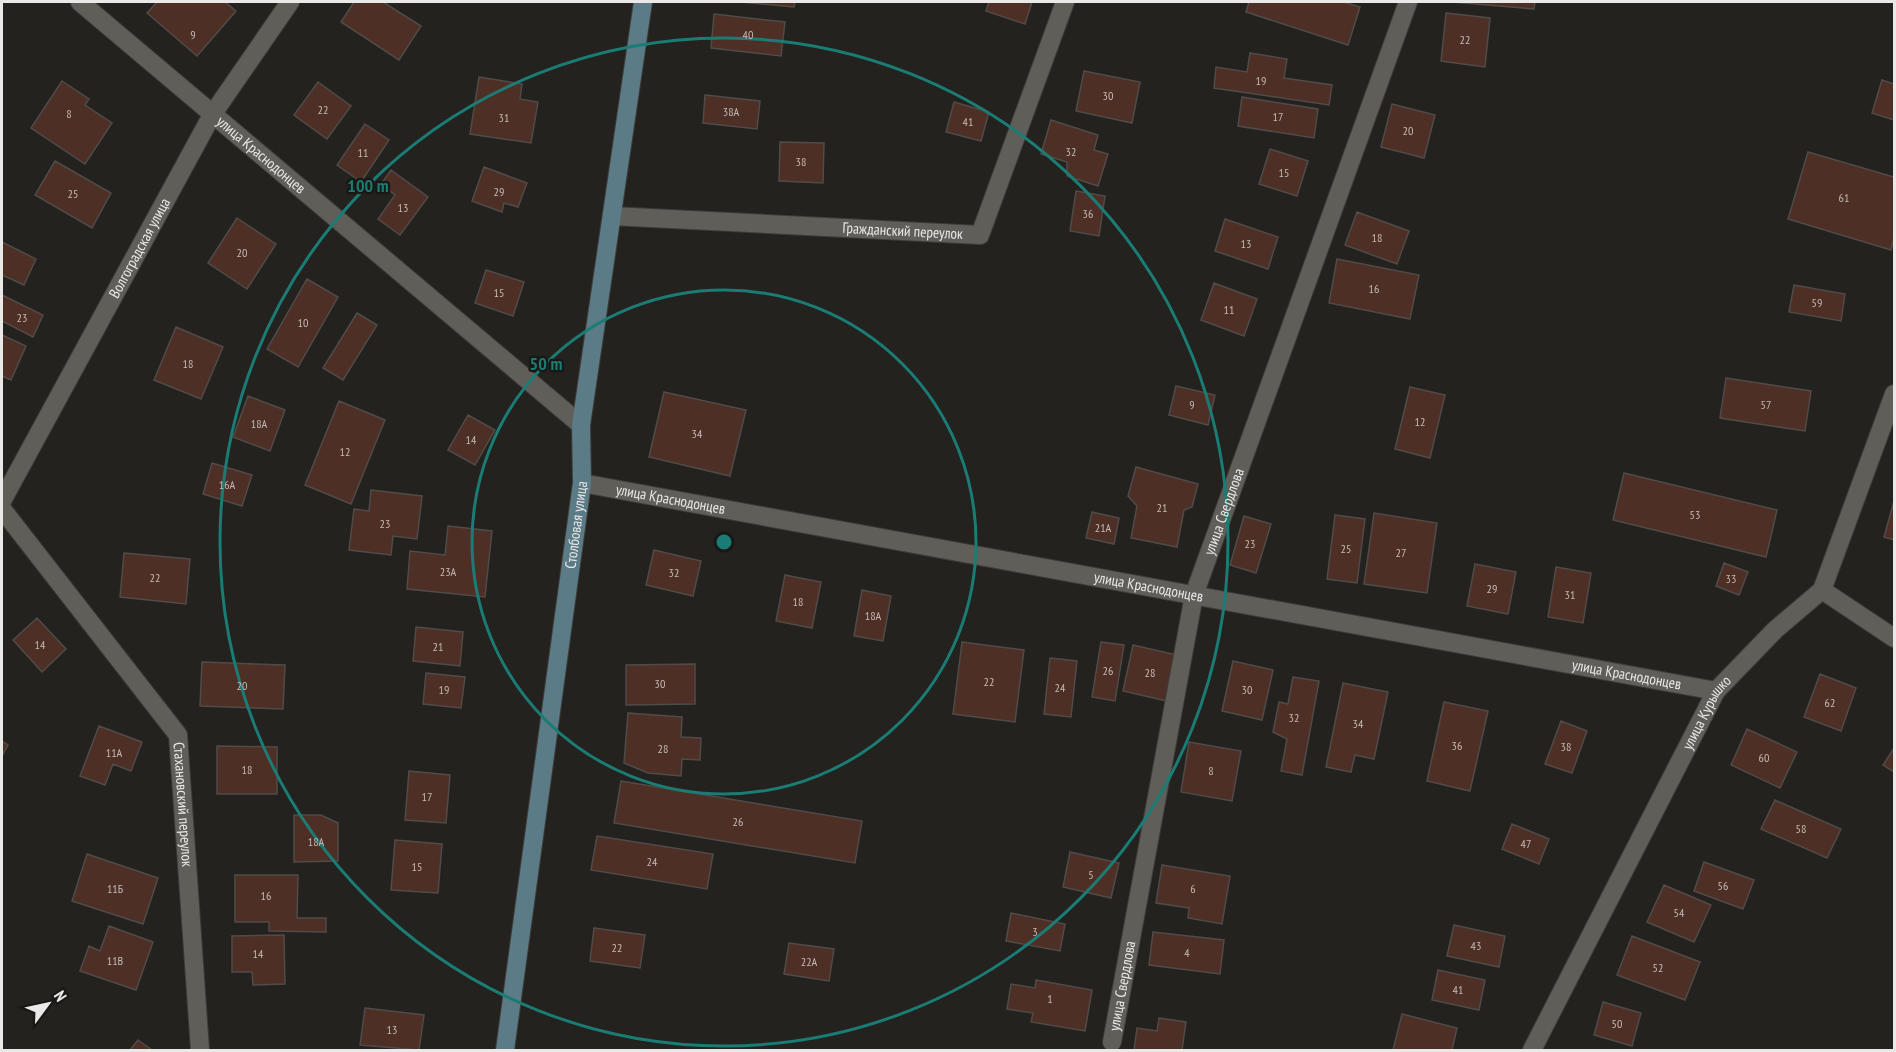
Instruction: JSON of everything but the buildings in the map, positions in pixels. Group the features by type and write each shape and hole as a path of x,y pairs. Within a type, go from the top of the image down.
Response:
{"street":[{"name":"улица Краснодонцев","path":"80,2 581,424"},
{"name":"Волгоградская улица","path":"2,501 212,115 290,2"},
{"name":"Столбовая улица","path":"505,1050 582,483 581,424 643,2"},
{"name":"Гражданский переулок","path":"612,216 980,236 1065,2"},
{"name":"улица Свердлова","path":"1112,1042 1194,595 1408,2"},
{"name":"улица Курышко","path":"1532,1050 1716,691 1776,630 1822,590 1894,394"},
{"name":"улица Краснодонцев","path":"582,483 1716,691"},
{"name":"Стахановский переулок","path":"2,509 178,735 200,1050"},
{"path":"1822,590 1894,638"}]}
